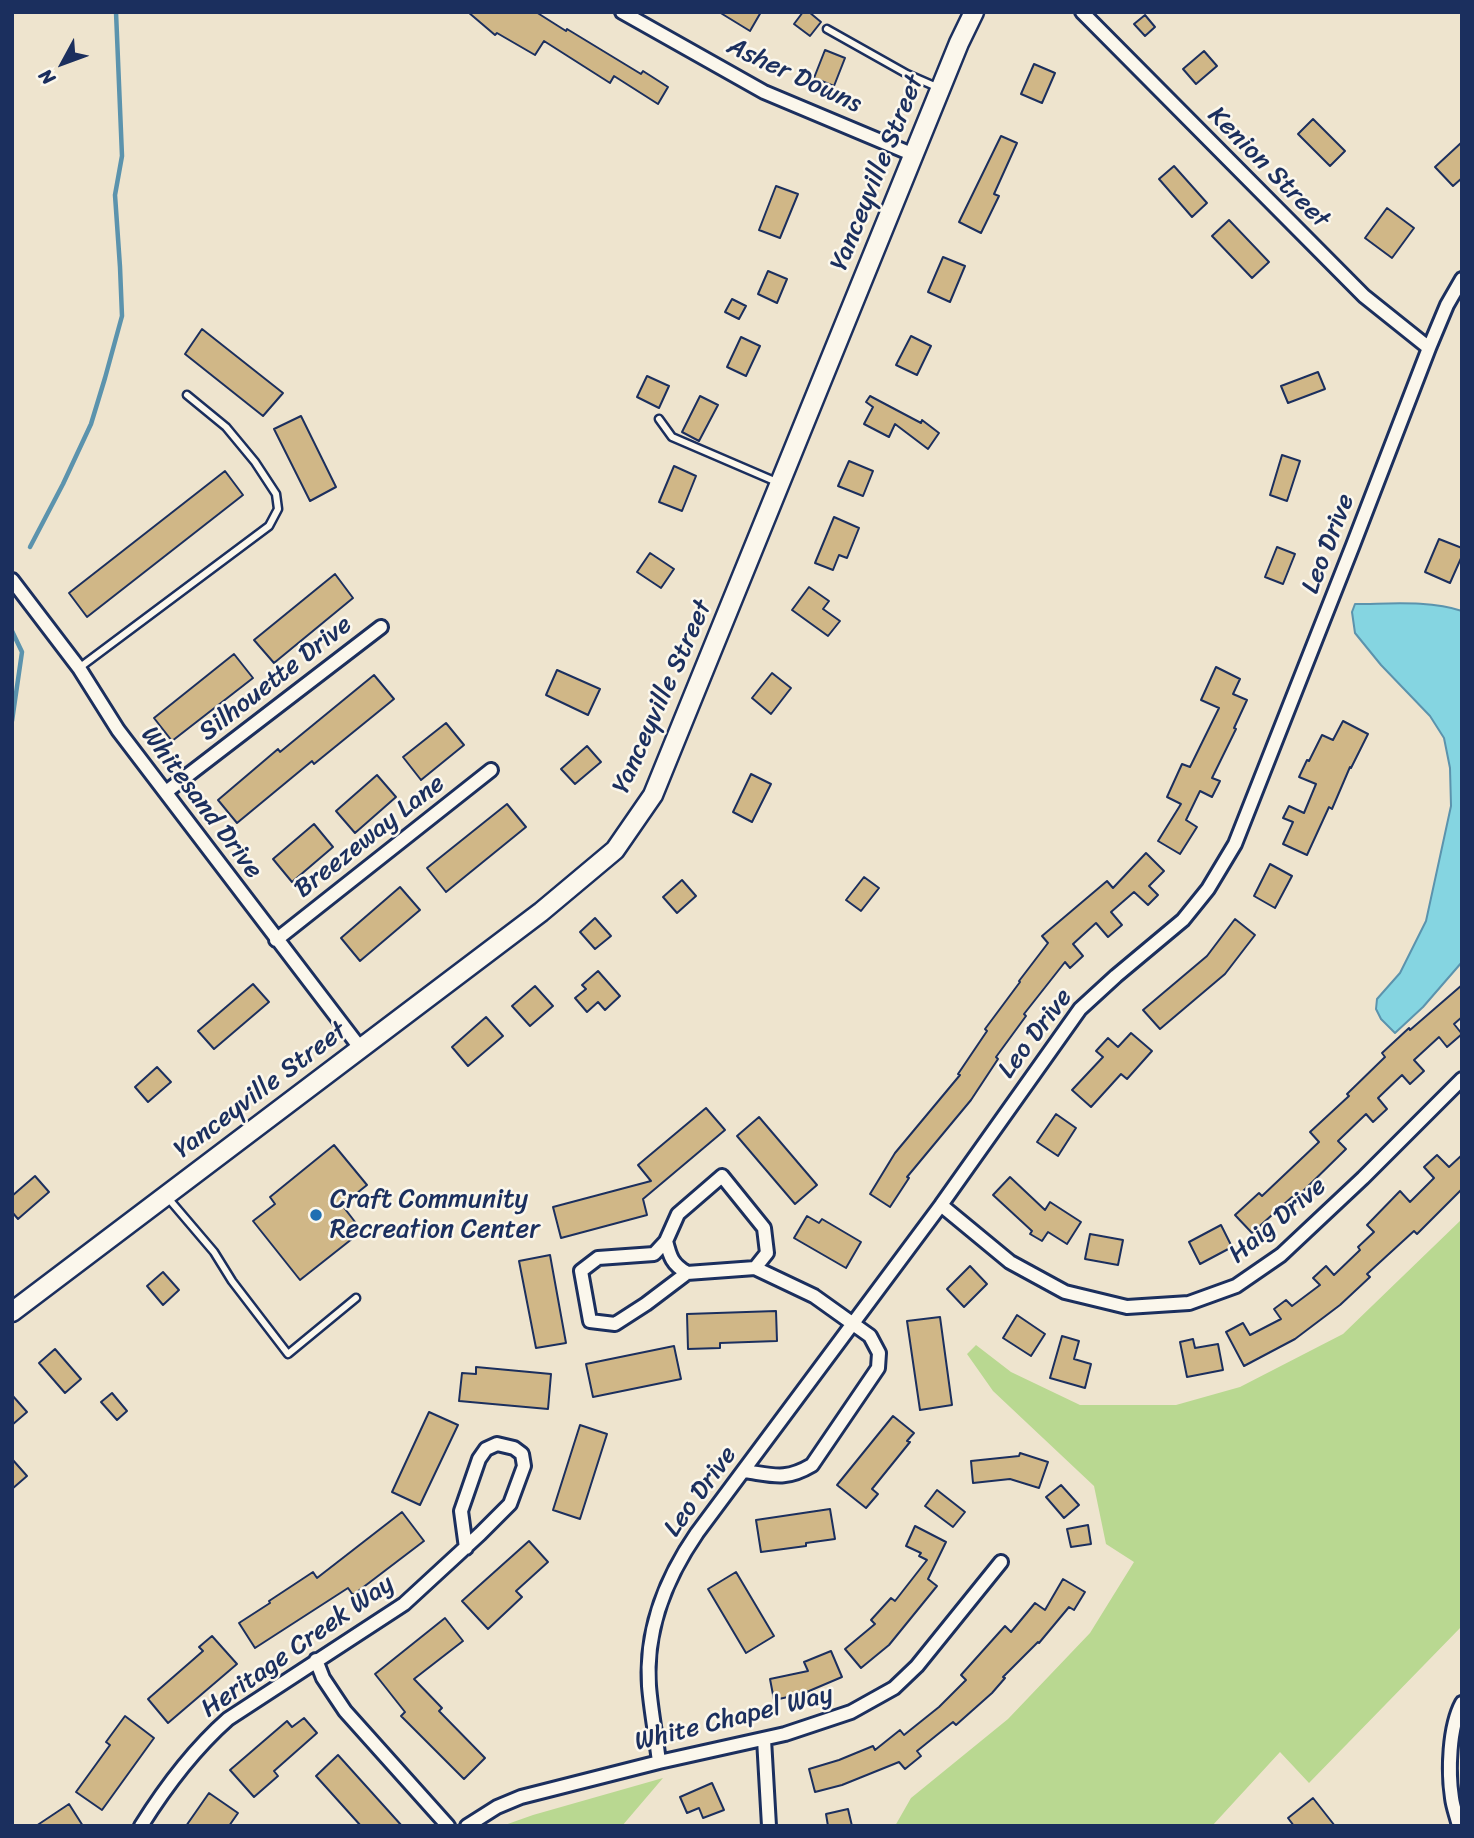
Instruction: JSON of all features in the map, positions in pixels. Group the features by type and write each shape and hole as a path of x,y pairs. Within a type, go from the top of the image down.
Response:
{"main road":[{"name":"Yanceyville Street","path":"12,1312 541,912 615,850 653,795 940,89 974,12"}],"street":[{"name":"Asher Downs","path":"622,12 764,92 914,155"},
{"name":"Kenion Street","path":"1082,12 1364,296 1429,348"},
{"name":"Leo Drive","path":"659,1762 649,1686 649,1656 653,1627 673,1572 685,1551 941,1205 1080,1009 1183,920 1208,890 1235,844 1429,348 1447,305 1462,279"},
{"name":"Whitesand Drive","path":"12,580 79,668 118,730 361,1049"},
{"name":"Silhouette Drive","path":"166,792 381,627"},
{"name":"Breezeway Lane","path":"276,940 491,770"},
{"name":"Haig Drive","path":"941,1205 1010,1262 1066,1292 1127,1307 1189,1303 1236,1286 1281,1255 1462,1079"},
{"path":"744,1471 783,1476 798,1474 812,1465 878,1367 878,1353 870,1336 814,1296 755,1268 687,1273 615,1324 590,1321 581,1271 598,1258 654,1254 666,1241 678,1214 722,1176 764,1228 767,1253 755,1268"},
{"path":"666,1241 670,1256 677,1267 687,1273"},
{"name":"Heritage Creek Way","path":"141,1826 163,1790 205,1739 228,1718 404,1604 466,1548 510,1504 524,1466 522,1454 514,1448 497,1444 486,1450 479,1459 461,1511 466,1548"},
{"name":"White Chapel Way","path":"467,1826 497,1807 521,1797 764,1739 851,1712 894,1688 917,1666 1000,1562"},
{"path":"316,1660 323,1678 345,1711 448,1826"},
{"path":"1459,1826 1452,1797 1451,1767 1456,1713 1462,1703"},
{"path":"764,1739 769,1826"}],"lane":[{"path":"827,29 907,74 940,89"},
{"path":"79,668 269,526 278,509 276,494 255,462 226,427 187,395"},
{"path":"659,419 672,437 781,484"},
{"path":"166,1196 214,1252 232,1281 288,1354 356,1298"}],"green space":[{"path":"1462,1219 1462,1626 1309,1783 1280,1752 1212,1826 895,1826 911,1798 1008,1719 1090,1633 1134,1562 1106,1544 1094,1486 993,1391 967,1354 976,1345 1011,1372 1080,1405 1176,1405 1240,1387 1343,1334"},
{"path":"663,1778 622,1826 502,1826 533,1815"}],"water":[{"path":"1355,604 1423,604 1462,611 1462,962 1423,1007 1395,1033 1381,1019 1376,1009 1377,999 1400,973 1426,921 1451,806 1450,768 1444,738 1430,716 1381,665 1355,633 1352,612"}],"building":[{"path":"468,12 536,12 668,87 658,104 614,76 610,83 544,41 535,55 497,33 495,35"},
{"path":"719,12 761,12 750,31"},
{"path":"803,12 809,12 821,22 810,36 794,24"},
{"path":"1145,15 1155,27 1145,36 1134,24"},
{"path":"825,50 845,58 834,86 814,78"},
{"path":"1204,51 1217,66 1196,84 1183,69"},
{"path":"1034,64 1055,73 1042,103 1021,94"},
{"path":"1313,119 1345,151 1330,166 1298,134"},
{"path":"1001,136 1017,143 994,194 999,196 981,233 959,222"},
{"path":"1462,142 1462,178 1453,186 1435,167"},
{"path":"1174,166 1207,203 1192,217 1159,179"},
{"path":"776,186 798,194 780,238 759,230"},
{"path":"1387,208 1414,228 1392,258 1365,238"},
{"path":"1229,220 1269,262 1252,278 1212,236"},
{"path":"943,257 965,266 950,302 928,292"},
{"path":"768,271 787,279 777,303 758,294"},
{"path":"732,299 746,306 739,319 725,312"},
{"path":"202,329 283,393 263,416 185,354"},
{"path":"911,336 931,346 917,375 896,365"},
{"path":"741,337 760,346 746,376 727,367"},
{"path":"1318,372 1325,389 1288,403 1281,386"},
{"path":"647,376 669,386 659,408 637,397"},
{"path":"700,396 718,405 699,441 682,432"},
{"path":"870,396 921,423 922,420 939,433 928,449 895,424 889,437 864,424 873,407 866,402"},
{"path":"301,416 336,487 310,501 274,429"},
{"path":"1282,455 1300,461 1287,501 1270,495"},
{"path":"849,461 873,471 863,496 838,486"},
{"path":"674,466 696,476 682,511 659,502"},
{"path":"225,471 243,495 87,617 69,593"},
{"path":"834,517 859,528 847,558 839,555 833,570 815,563"},
{"path":"1439,539 1462,548 1462,556 1450,583 1425,572"},
{"path":"1277,547 1295,554 1283,584 1265,577"},
{"path":"650,553 674,569 661,588 637,572"},
{"path":"335,574 353,598 274,663 254,640"},
{"path":"809,587 829,601 823,609 840,621 828,636 792,610"},
{"path":"234,654 253,678 172,741 154,718"},
{"path":"1216,667 1240,679 1233,694 1247,700 1212,778 1220,781 1212,797 1200,791 1186,820 1197,827 1180,854 1158,841 1181,804 1167,797 1182,764 1190,767 1219,708 1201,700"},
{"path":"557,670 600,689 588,715 546,695"},
{"path":"772,673 791,688 771,714 752,698"},
{"path":"374,675 394,699 314,764 312,761 237,823 218,800 278,749 280,752"},
{"path":"1343,721 1368,734 1307,855 1283,844 1293,822 1283,818 1289,806 1304,813 1316,784 1299,777 1322,735 1333,740"},
{"path":"446,723 464,745 421,780 403,757"},
{"path":"587,746 601,762 575,784 561,769"},
{"path":"751,774 771,784 752,822 733,812"},
{"path":"377,775 396,797 355,833 336,811"},
{"path":"507,804 526,827 446,892 427,868"},
{"path":"314,824 333,847 292,882 273,859"},
{"path":"1146,853 1164,871 1149,886 1158,895 1148,905 1134,892 1111,912 1122,925 1108,937 1096,923 1073,944 1083,956 1070,968 1065,962 1024,1014 1026,1016 996,1057 998,1059 971,1100 907,1177 909,1178 890,1207 870,1194 895,1153 960,1075 958,1074 987,1031 985,1029 1048,943 1042,936 1107,881 1113,888"},
{"path":"1270,864 1292,876 1275,908 1254,896"},
{"path":"864,877 879,888 861,911 846,900"},
{"path":"682,880 696,896 677,913 663,897"},
{"path":"400,887 420,910 360,961 341,938"},
{"path":"595,918 611,936 595,949 580,932"},
{"path":"1235,919 1255,935 1225,974 1160,1029 1143,1010 1207,956"},
{"path":"598,971 620,996 605,1010 598,1002 587,1012 575,998 586,989 582,985"},
{"path":"253,984 269,1002 214,1049 198,1031"},
{"path":"1462,985 1462,1017 1454,1024 1462,1034 1447,1047 1439,1037 1414,1060 1424,1071 1410,1084 1402,1075 1378,1098 1387,1109 1373,1122 1366,1114 1338,1141 1346,1149 1295,1199 1292,1197 1252,1233 1235,1215 1259,1193 1262,1196 1319,1142 1310,1132 1349,1096 1347,1094 1385,1057 1382,1053"},
{"path":"535,986 553,1006 530,1026 512,1006"},
{"path":"486,1017 503,1036 468,1066 452,1047"},
{"path":"1131,1033 1152,1051 1127,1079 1121,1074 1091,1107 1072,1090 1103,1057 1096,1051 1108,1038 1118,1047"},
{"path":"157,1067 171,1082 148,1102 135,1087"},
{"path":"706,1108 725,1130 643,1199 647,1215 561,1238 553,1207 651,1181 638,1165"},
{"path":"1056,1114 1076,1128 1058,1156 1037,1142"},
{"path":"759,1117 817,1185 795,1204 737,1136"},
{"path":"334,1145 367,1185 342,1205 362,1231 300,1280 253,1221 275,1204 270,1197"},
{"path":"1437,1155 1449,1167 1462,1155 1462,1189 1417,1234 1414,1231 1367,1274 1370,1277 1340,1305 1295,1339 1244,1366 1226,1332 1243,1323 1250,1335 1281,1319 1274,1309 1286,1300 1292,1306 1320,1285 1313,1278 1326,1266 1334,1275 1360,1250 1358,1247 1374,1232 1367,1225 1400,1191 1410,1202 1434,1178 1424,1167"},
{"path":"35,1176 49,1192 18,1219 12,1212 12,1196"},
{"path":"1010,1177 1045,1210 1050,1202 1081,1222 1067,1244 1048,1232 1042,1241 1030,1234 1032,1231 993,1195"},
{"path":"807,1216 819,1223 822,1219 861,1242 846,1268 794,1238"},
{"path":"1221,1225 1232,1247 1200,1264 1189,1242"},
{"path":"1090,1234 1123,1240 1118,1265 1085,1259"},
{"path":"550,1255 566,1343 536,1348 519,1261"},
{"path":"970,1266 987,1284 964,1307 947,1289"},
{"path":"163,1272 179,1290 163,1305 147,1286"},
{"path":"776,1311 777,1341 720,1343 720,1348 688,1349 687,1314"},
{"path":"1017,1315 1045,1334 1031,1356 1003,1338"},
{"path":"940,1317 952,1405 920,1410 907,1321"},
{"path":"1062,1336 1079,1341 1074,1359 1091,1364 1085,1388 1050,1378"},
{"path":"1193,1339 1195,1348 1218,1344 1223,1370 1187,1377 1180,1342"},
{"path":"674,1346 681,1379 593,1397 586,1364"},
{"path":"55,1349 81,1379 65,1393 39,1363"},
{"path":"476,1367 551,1374 548,1409 459,1401 462,1373 476,1374"},
{"path":"112,1393 127,1411 117,1420 101,1402"},
{"path":"12,1395 27,1412 12,1425"},
{"path":"429,1412 458,1425 420,1505 392,1492"},
{"path":"893,1416 914,1433 907,1441 910,1442 872,1489 878,1494 866,1508 837,1485"},
{"path":"580,1425 607,1434 580,1519 553,1510"},
{"path":"1020,1453 1048,1462 1039,1488 1010,1479 973,1483 971,1461 1019,1456"},
{"path":"12,1459 27,1476 12,1489"},
{"path":"1061,1485 1079,1505 1064,1518 1046,1497"},
{"path":"937,1490 965,1512 953,1527 925,1506"},
{"path":"830,1509 835,1539 761,1552 756,1520"},
{"path":"402,1512 424,1541 353,1595 348,1588 255,1648 239,1623 313,1572 317,1578"},
{"path":"1088,1525 1091,1544 1071,1547 1067,1529"},
{"path":"915,1526 946,1542 928,1579 937,1586 889,1645 861,1668 845,1649 875,1624 871,1620 891,1598 895,1601 927,1560 919,1556 921,1553 906,1546"},
{"path":"529,1541 548,1562 516,1591 522,1597 488,1629 462,1601"},
{"path":"736,1572 774,1636 746,1653 708,1589"},
{"path":"1063,1579 1085,1592 1074,1610 1069,1607 1039,1643 1003,1677 1005,1678 992,1693 956,1725 953,1722 917,1751 921,1756 905,1769 899,1762 842,1785 815,1792 809,1769 873,1746 875,1750 900,1730 904,1735 939,1707 966,1680 961,1675 1005,1626 1011,1632 1035,1603 1045,1610"},
{"path":"445,1618 463,1641 414,1679 442,1708 439,1711 485,1758 464,1779 401,1716 405,1712 375,1674"},
{"path":"212,1636 237,1664 168,1723 148,1699 203,1651 199,1647"},
{"path":"831,1651 842,1677 802,1694 774,1700 770,1679 808,1671 804,1662"},
{"path":"125,1716 154,1738 102,1810 76,1792 110,1745 106,1742"},
{"path":"304,1718 317,1733 274,1771 278,1776 254,1797 230,1770 287,1721 292,1727"},
{"path":"338,1755 402,1826 361,1826 316,1776"},
{"path":"712,1783 724,1810 703,1818 699,1808 687,1813 680,1797"},
{"path":"209,1793 238,1813 229,1826 186,1826"},
{"path":"1313,1798 1335,1826 1294,1826 1288,1818"},
{"path":"69,1804 83,1826 36,1826"},
{"path":"848,1809 852,1826 828,1826 826,1814"}],"waterway":[{"path":"30,547 91,424 122,316 115,195 122,156 116,12"},
{"path":"12,631 22,652 12,721"}],"place":[{"name":"Craft Community Recreation Center","path":"316,1215"}]}
